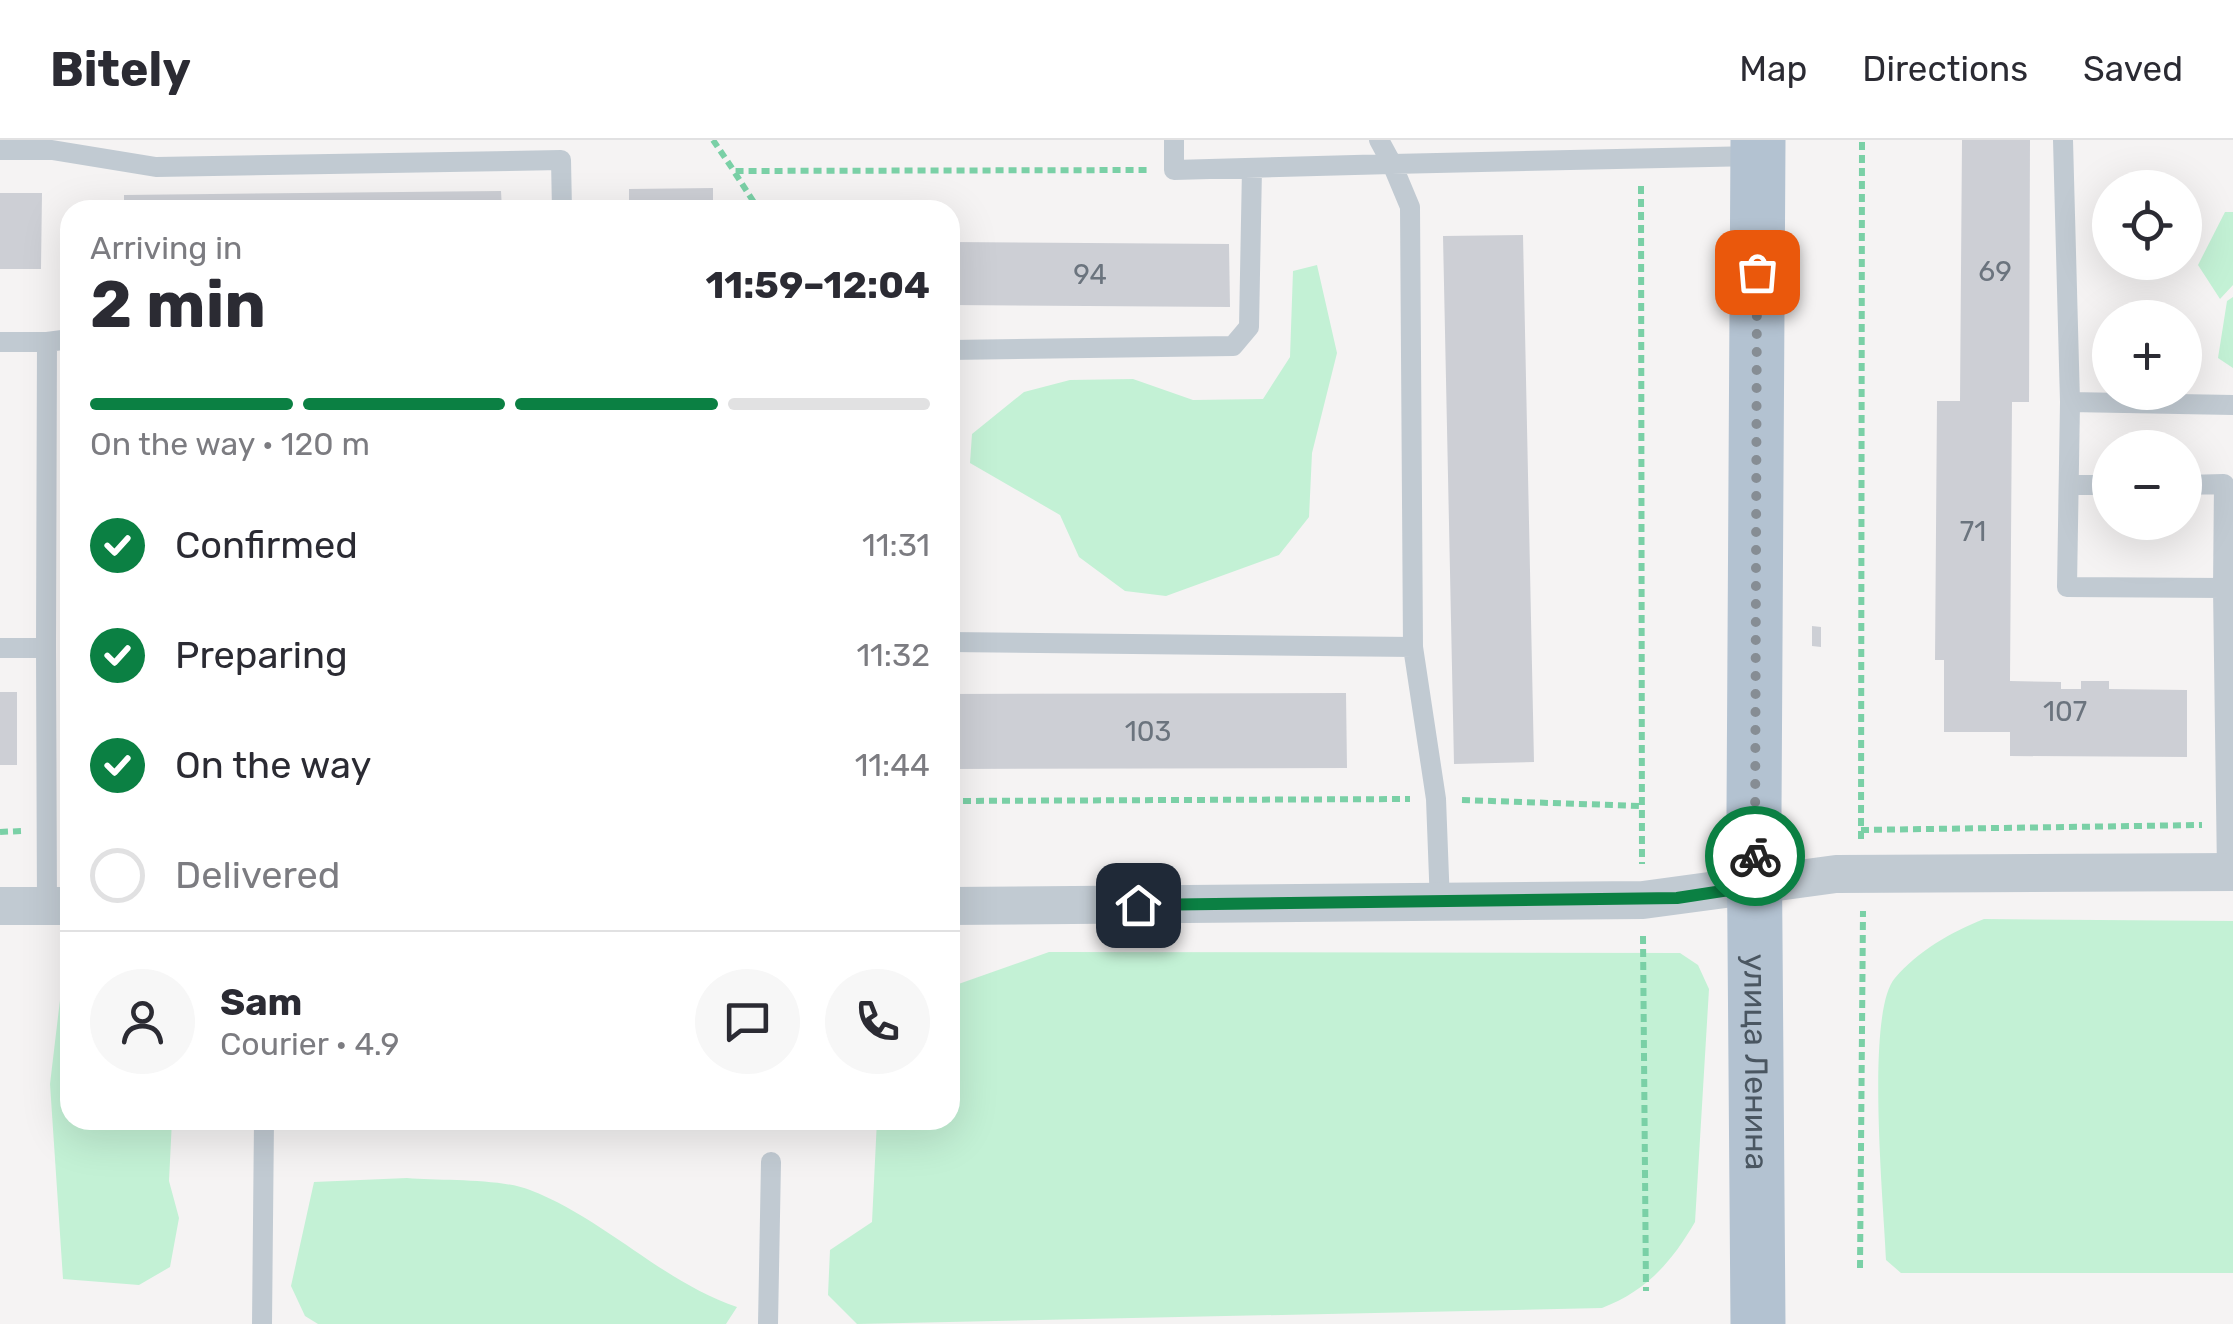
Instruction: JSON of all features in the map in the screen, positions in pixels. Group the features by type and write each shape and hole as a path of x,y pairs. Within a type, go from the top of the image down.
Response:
{"main road":[{"name":"улица Ленина","path":"1758,148 1758,1324"}],"street":[{"path":"960,906 1643,900 1864,872 2230,872"},
{"path":"0,906 58,906"}],"lane":[{"path":"1174,140 1174,170 1641,159 1758,148"},
{"path":"1380,140 1410,207 1414,647 1436,799 1440,904"},
{"path":"2063,140 2070,402 2067,587 2223,588"},
{"path":"0,150 49,145 156,167 562,160 562,200"},
{"path":"960,350 1233,346 1249,327 1252,168"},
{"path":"0,342 60,340"},
{"path":"47,342 46,648 58,906"},
{"path":"2070,402 2233,405"},
{"path":"2202,484 2228,484 2223,588 2230,872"},
{"path":"2069,485 2092,485"},
{"path":"960,642 1414,647"},
{"path":"0,648 46,648"},
{"path":"262,1324 264,1130"},
{"path":"768,1324 771,1162"}],"path":[{"path":"713,140 752,200"},
{"path":"1860,1268 1864,872 1860,830 1862,140"},
{"path":"1641,159 1646,1292"},
{"path":"734,172 1174,170"},
{"path":"960,801 1436,799 1641,806"},
{"path":"1860,830 2226,824"}],"green space":[{"path":"2225,212 2233,212 2233,285 2220,299 2202,271 2202,257"},
{"path":"1317,265 1337,353 1312,453 1309,517 1279,555 1166,596 1125,591 1079,557 1060,515 970,463 972,434 1024,392 1070,380 1133,379 1193,400 1263,399 1290,357 1293,271"},
{"path":"2233,297 2233,368 2218,358 2227,301"},
{"path":"1984,919 2233,921 2233,1273 1901,1273 1886,1260 1878,1068 1886,998 1895,978 1914,959 1947,936"},
{"path":"1049,952 1680,953 1698,965 1709,989 1695,1222 1656,1274 1632,1293 1602,1308 857,1324 828,1295 830,1250 872,1222 877,1130 960,1130 960,983"},
{"path":"60,1000 60,1130 172,1130 169,1181 179,1218 170,1267 139,1285 63,1279 50,1084"},
{"path":"407,1178 486,1182 530,1190 583,1217 683,1282 737,1307 726,1324 318,1324 305,1316 291,1286 314,1182"}],"building":[{"path":"1962,140 2030,140 2029,402 2012,402 2010,681 2061,682 2061,689 2081,689 2081,681 2109,681 2109,689 2187,690 2187,757 2010,756 2010,732 1944,732 1944,660 1935,660 1937,401 1960,401"},
{"path":"713,188 713,200 629,200 629,189"},
{"path":"501,191 501,200 124,200 124,195"},
{"path":"0,193 42,193 41,269 0,269"},
{"path":"1523,235 1534,762 1454,764 1443,236"},
{"path":"960,242 1229,244 1230,307 960,305"},
{"path":"1812,626 1821,627 1821,647 1812,646"},
{"path":"0,692 17,692 17,765 0,765"},
{"path":"1346,693 1347,768 960,769 960,694"}],"way so far":[{"path":"1755,856 1757,272"}],"route":[{"path":"1138,905 1677,898 1755,886 1755,856"}]}
